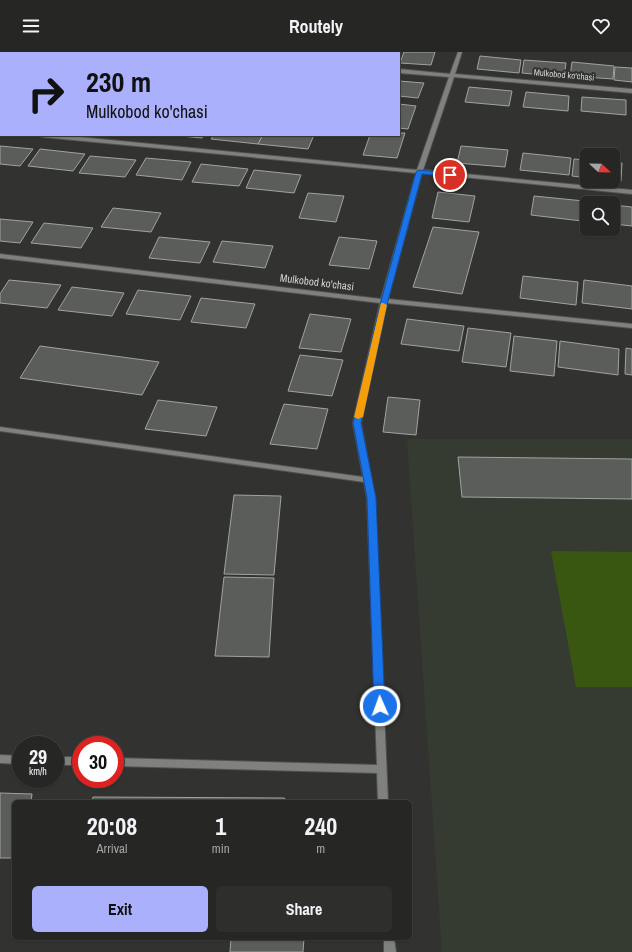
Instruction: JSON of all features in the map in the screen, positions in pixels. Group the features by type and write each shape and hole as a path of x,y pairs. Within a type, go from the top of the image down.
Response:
{"street":[{"path":"384,800 371,498 357,423 384,301 419,172 460,52"},
{"name":"Mulkobod ko'chasi","path":"400,71 632,91"},
{"path":"52,136 632,192"},
{"name":"Mulkobod ko'chasi","path":"0,256 384,301 632,326"},
{"path":"0,429 368,480"},
{"path":"0,759 12,760"},
{"path":"124,762 382,769"},
{"path":"389,940 390,952"}],"shaded area":[{"path":"407,439 632,439 632,952 442,952"}],"green space":[{"path":"551,551 632,552 632,687 576,687"}],"building":[{"path":"404,52 435,52 431,65 400,63"},
{"path":"480,56 521,60 519,73 477,69"},
{"path":"524,60 566,63 564,77 522,73"},
{"path":"572,62 614,66 613,79 570,76"},
{"path":"615,67 632,68 632,82 614,80"},
{"path":"400,81 424,83 418,98 400,96"},
{"path":"469,87 512,91 509,106 465,102"},
{"path":"526,92 569,96 568,111 523,107"},
{"path":"582,97 626,100 626,115 581,111"},
{"path":"400,104 416,106 408,129 400,128"},
{"path":"400,133 405,133 397,158 363,155 370,136 400,136"},
{"path":"181,136 203,136 202,138"},
{"path":"213,136 262,136 258,144 211,139"},
{"path":"262,136 314,136 308,149 258,144"},
{"path":"0,146 33,149 20,166 0,164"},
{"path":"461,146 508,150 505,167 457,163"},
{"path":"40,149 85,154 73,171 28,166"},
{"path":"523,153 571,158 569,175 520,170"},
{"path":"90,156 136,160 125,177 79,173"},
{"path":"146,158 191,162 182,180 136,175"},
{"path":"574,159 580,159 580,177 572,176"},
{"path":"620,163 622,163 621,181"},
{"path":"201,164 248,169 239,186 192,182"},
{"path":"254,170 301,175 294,193 246,188"},
{"path":"438,192 475,196 469,222 432,218"},
{"path":"308,193 344,196 336,222 299,218"},
{"path":"534,196 580,201 580,221 531,215"},
{"path":"620,206 632,207 632,226 620,225"},
{"path":"113,208 161,213 151,232 101,227"},
{"path":"0,219 33,222 20,243 0,241"},
{"path":"44,223 93,228 81,248 31,243"},
{"path":"433,227 479,232 462,294 413,287"},
{"path":"159,237 210,242 200,263 149,258"},
{"path":"339,237 377,241 369,269 329,265"},
{"path":"222,241 273,246 265,268 213,262"},
{"path":"523,276 578,282 576,305 520,298"},
{"path":"9,280 61,285 47,308 0,303 0,294"},
{"path":"584,280 632,286 632,309 582,303"},
{"path":"72,287 124,293 112,316 58,310"},
{"path":"138,290 191,296 180,320 126,314"},
{"path":"201,298 255,304 246,328 191,322"},
{"path":"310,314 351,319 341,352 299,348"},
{"path":"407,319 464,326 459,351 401,344"},
{"path":"468,328 511,333 506,367 462,362"},
{"path":"514,336 557,341 554,376 510,371"},
{"path":"560,341 619,349 618,375 558,367"},
{"path":"40,346 159,362 142,395 20,378"},
{"path":"626,348 632,349 632,375 625,374"},
{"path":"300,355 343,360 332,396 288,391"},
{"path":"388,397 420,400 416,435 383,432"},
{"path":"158,400 217,407 206,436 145,429"},
{"path":"284,404 328,409 317,449 270,444"},
{"path":"458,457 632,459 632,499 462,497"},
{"path":"234,495 281,496 274,575 224,574"},
{"path":"224,577 274,578 269,657 215,656"},
{"path":"0,793 32,794 31,800 12,800 12,858 0,858"},
{"path":"93,797 284,798 286,800 92,800"},
{"path":"231,940 304,940 303,952 230,952"}],"slow traffic":[{"path":"358,417 383,305"}],"route":[{"path":"380,706 371,498 357,423 384,301 419,172 450,175"}]}
